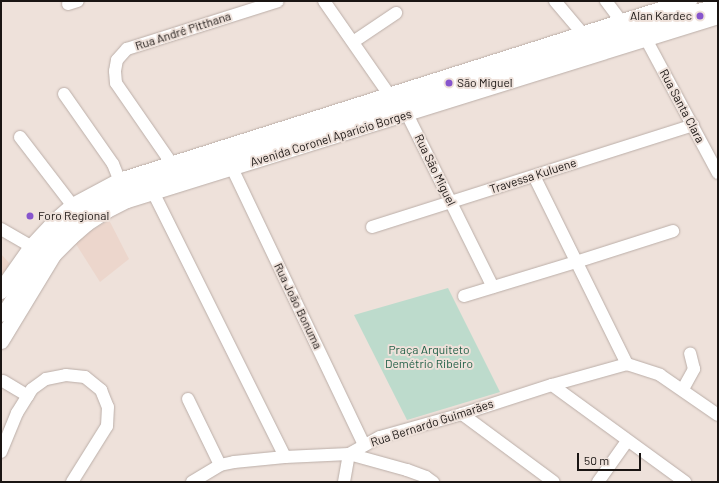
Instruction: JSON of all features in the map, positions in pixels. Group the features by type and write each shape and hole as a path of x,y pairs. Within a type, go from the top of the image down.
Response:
{"main road":[{"name":"Avenida Coronel Aparício Borges","path":"1,341 54,254 71,237 107,210 127,200 232,168 583,34 689,1"},
{"name":"Avenida Coronel Aparício Borges","path":"1,291 32,246 57,220 73,206 120,181 172,164 646,39 718,16"}],"street":[{"name":"Rua André Pitthana","path":"172,164 116,83 114,71 117,60 127,49 278,1"},
{"name":"Rua São Miguel","path":"324,1 398,105 451,203 493,287"},
{"path":"555,1 583,34"},
{"path":"606,1 622,22"},
{"path":"1,316 43,250 64,228 80,215 124,190 718,4"},
{"path":"353,42 396,13"},
{"name":"Rua Santa Clara","path":"646,39 718,173"},
{"path":"64,94 113,164 120,181"},
{"name":"Travessa Kuluene","path":"372,227 693,125"},
{"path":"20,137 73,206"},
{"name":"Rua João Bonuma","path":"232,168 364,445"},
{"path":"534,176 627,364 660,375 683,389 718,416"},
{"path":"154,192 285,456"},
{"path":"1,229 32,246"},
{"path":"464,296 673,231"},
{"path":"683,389 694,369 690,353"},
{"name":"Rua Bernardo Guimarães","path":"192,482 220,465 285,456 349,454 380,437 627,364"},
{"path":"1,452 17,413 32,389 46,379 66,375 84,377 101,390 108,407 107,426 72,482"},
{"path":"3,381 28,396"},
{"path":"552,385 684,482"},
{"path":"188,399 220,465"},
{"path":"462,414 554,482"},
{"path":"598,482 627,441"},
{"path":"344,482 349,454 406,470 426,477 433,482"}],"shaded area":[{"path":"109,220 129,259 100,282 74,241"},
{"path":"1,254 11,265 1,280"}],"green space":[{"name":"Praça Arquiteto Demétrio Ribeiro","path":"448,288 500,392 407,420 354,315"}],"place":[{"name":"Alan Kardec","path":"700,16"},
{"name":"São Miguel","path":"449,83"},
{"name":"Foro Regional","path":"30,216"}]}
